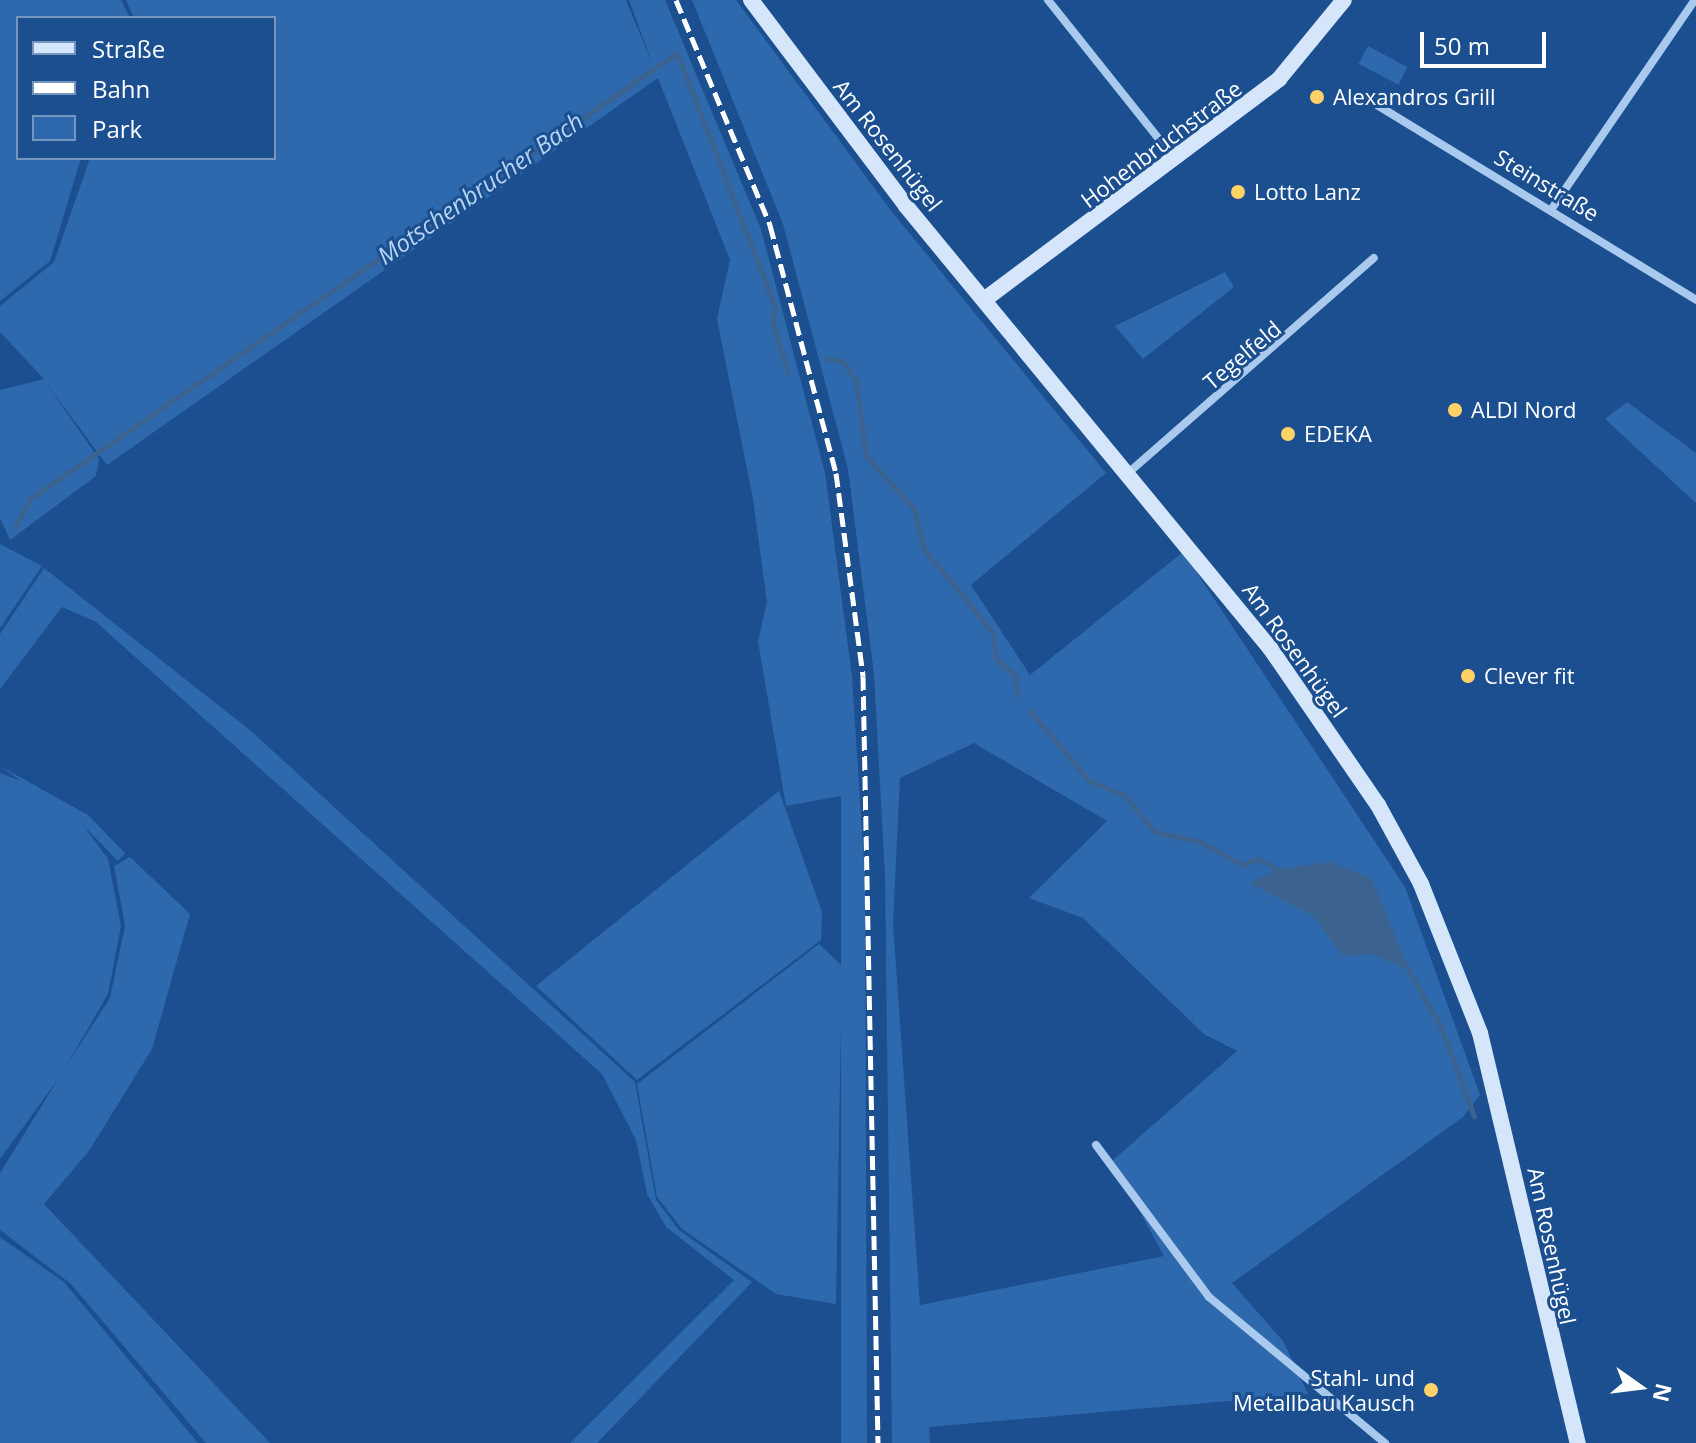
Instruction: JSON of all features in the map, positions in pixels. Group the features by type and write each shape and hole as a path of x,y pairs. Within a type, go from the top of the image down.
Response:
{"street":[{"name":"Am Rosenhügel","path":"751,0 984,300 1291,677 1378,805 1421,884 1491,1071 1578,1443"},
{"name":"Hohenbruchstraße","path":"984,300 1176,160 1279,79 1344,0"},
{"path":"1553,207 1695,0"},
{"path":"1052,1 1176,160"},
{"name":"Steinstraße","path":"1377,105 1553,207 1696,300"},
{"name":"Tegelfeld","path":"1127,474 1374,258"},
{"path":"1096,1145 1209,1297 1385,1443"}],"green space":[{"path":"0,0 121,0 129,16 16,16 16,160 80,160 50,261 0,301"},
{"path":"126,0 626,0 654,68 629,0 665,0 761,229 825,473 852,676 865,878 867,1443 841,1443 841,796 786,806 758,641 767,602 753,499 717,319 730,260 658,78 107,465 44,380 99,459 96,476 10,540 0,518 0,390 44,379 0,332 0,306 54,262 89,160 276,160 276,16 133,16"},
{"path":"692,0 736,0 892,212 1106,473 971,585 1030,675 1183,552 1405,887 1480,1095 1463,1117 1232,1283 1283,1341 1308,1394 929,1427 930,1443 892,1443 885,876 874,674 848,469 783,224","holes":["974,743 1107,821 1029,898 1083,918 1204,1034 1237,1051 1112,1161 1164,1256 920,1305 893,924 900,778"]},
{"path":"1368,46 1408,67 1398,85 1359,64"},
{"path":"1225,272 1234,287 1143,359 1115,326"},
{"path":"1627,402 1696,453 1696,503 1605,419"},
{"path":"0,544 42,566 0,628"},
{"path":"44,568 251,731 635,1082 656,1200 679,1230 752,1282 597,1443 570,1443 734,1280 666,1227 647,1194 636,1140 602,1074 96,622 62,607 0,689 0,634"},
{"path":"0,766 88,815 125,853 118,861 83,825 108,859 121,926 108,994 65,1068 110,998 125,926 114,866 130,857 190,914 152,1049 89,1151 44,1204 270,1443 206,1443 71,1284 0,1230 0,1173 59,1078 0,1159 0,773 21,781"},
{"path":"779,791 822,912 821,940 637,1080 536,986"},
{"path":"819,944 842,966 836,1304 776,1294 682,1229 657,1197 637,1084"},
{"path":"0,1237 64,1282 198,1443 0,1443"}],"shaded area":[{"path":"1331,862 1372,879 1409,970 1371,954 1343,956 1312,915 1249,883 1277,869"}],"waterway":[{"name":"Motschenbrucher Bach","path":"15,527 30,499 677,53 775,307 773,324 788,373"},
{"name":"Motschenbrucher Bach","path":"827,359 843,361 856,381 866,456 915,510 923,548 993,633 996,659 1016,676 1017,694"},
{"name":"Motschenbrucher Bach","path":"1030,711 1089,781 1124,795 1155,832 1201,842 1242,865 1258,859 1282,872"},
{"name":"Motschenbrucher Bach","path":"1407,967 1441,1027 1474,1116"}],"railway":[{"path":"676,0 770,225 836,473 863,676 878,1443"}],"place":[{"name":"Alexandros Grill","path":"1317,97"},
{"name":"Lotto Lanz","path":"1238,192"},
{"name":"ALDI Nord","path":"1455,410"},
{"name":"EDEKA","path":"1288,434"},
{"name":"Clever fit","path":"1468,676"},
{"name":"Stahl- und Metallbau Kausch","path":"1431,1390"}]}
